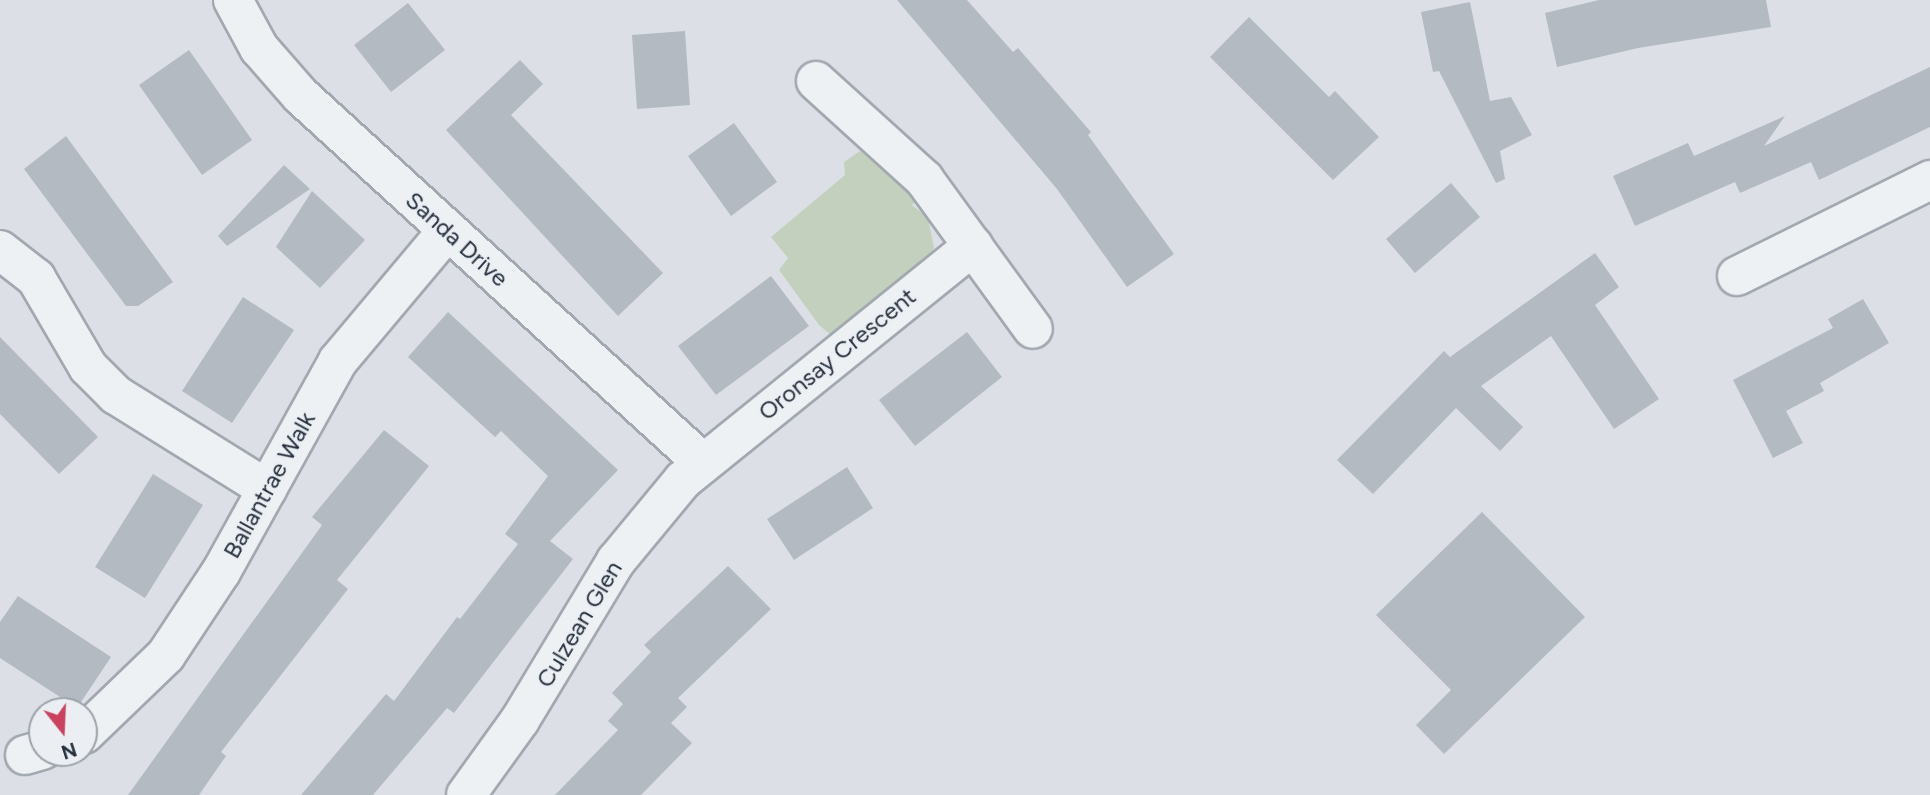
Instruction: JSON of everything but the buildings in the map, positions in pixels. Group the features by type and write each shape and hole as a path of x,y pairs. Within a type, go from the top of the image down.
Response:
{"street":[{"name":"Sanda Drive","path":"233,0 259,48 300,96 702,462"},
{"path":"816,81 924,179 1033,329"},
{"path":"1737,276 1930,180"},
{"name":"Ballantrae Walk","path":"98,721 166,655 221,572 338,361 448,230"},
{"name":"Oronsay Crescent","path":"702,462 972,246"},
{"path":"0,250 36,278 88,367 116,395 267,489"},
{"name":"Culzean Glen","path":"466,795 520,720 616,561 702,462"}],"green space":[{"path":"860,151 923,196 912,205 928,218 934,248 927,260 832,336 819,325 779,270 788,258 771,237 845,175 844,162"}]}
